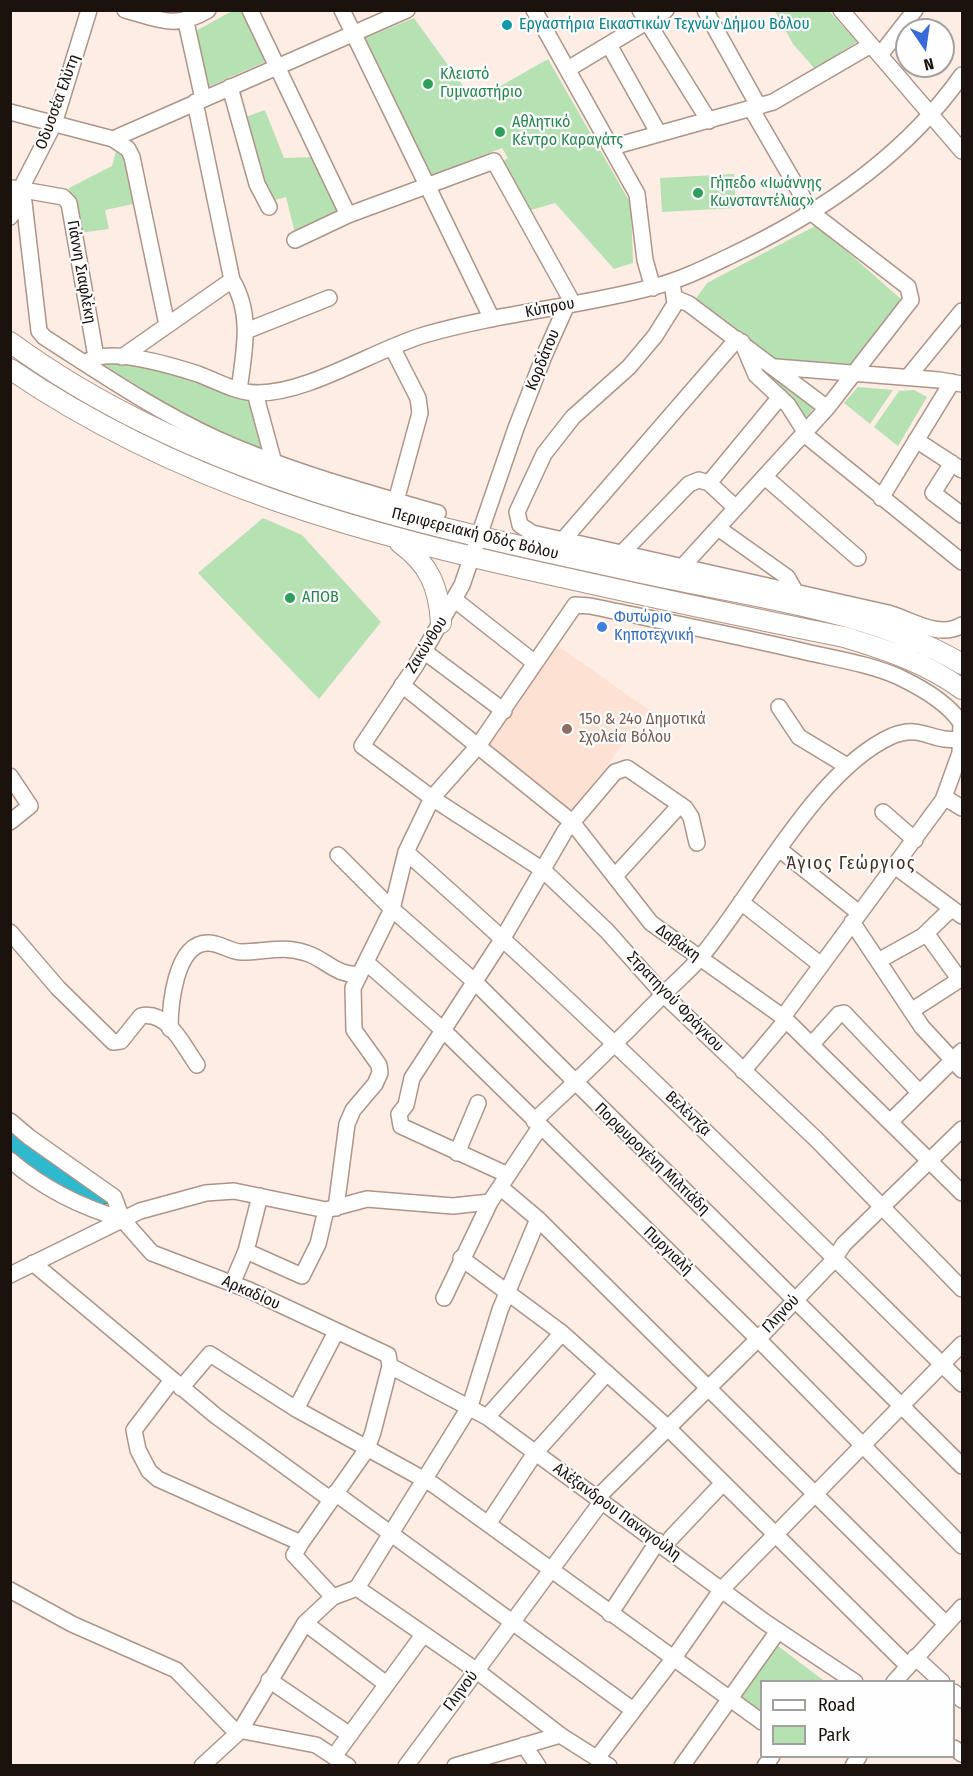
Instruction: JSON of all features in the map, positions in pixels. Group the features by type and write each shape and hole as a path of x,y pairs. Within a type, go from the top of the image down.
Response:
{"main road":[{"name":"Περιφερειακή Οδός Βόλου","path":"10,342 93,394 158,430 237,464 310,491 480,537 851,618 914,639 963,664"},
{"name":"Περιφερειακή Οδός Βόλου","path":"10,369 127,439 266,499 393,538 473,558 844,637 893,652 963,688"},
{"path":"393,538 417,556 432,576 440,601 441,623"}],"street":[{"name":"Οδυσσέα Ελύτη","path":"10,217 18,206 14,191 54,124 89,10"},
{"path":"125,10 172,22 186,22 208,10"},
{"path":"250,10 348,215"},
{"path":"342,10 492,319"},
{"path":"113,139 277,65 407,10"},
{"path":"534,10 612,147 640,202 645,260 653,288"},
{"path":"568,69 609,45 644,16 666,10"},
{"path":"683,566 827,408 908,304 911,294 908,287 812,213 705,10"},
{"path":"841,10 930,116 963,151"},
{"path":"612,147 756,108 788,96 875,50 915,10"},
{"path":"644,16 709,121"},
{"path":"186,22 232,280 244,304 246,331 239,390"},
{"path":"609,45 659,134"},
{"name":"Κύπρου","path":"90,360 122,357 177,368 239,390 255,393 308,381 392,347 447,329 653,288 672,282 767,238 812,213 878,163 930,116 963,75"},
{"path":"230,87 257,184 269,207"},
{"path":"10,112 113,139 128,149 132,157 167,325"},
{"path":"295,240 348,215 494,161 570,297 568,305"},
{"path":"14,191 24,202 39,331 90,360 181,421 274,463 438,513"},
{"name":"Γιάννη Σιαφλέκη","path":"14,191 63,197 69,203 90,360"},
{"path":"122,357 232,280"},
{"path":"672,282 675,298 665,322 645,349 580,410 550,445 517,512 518,523 532,533 888,613 940,631 957,628"},
{"path":"246,331 329,298"},
{"path":"675,298 689,304 739,340 827,408"},
{"name":"Κορδάτου","path":"480,537 536,377 568,305"},
{"path":"908,377 963,311"},
{"path":"739,340 756,375 780,397 803,432 881,498 963,562"},
{"path":"563,540 739,340"},
{"path":"392,347 418,398 420,412 396,501"},
{"path":"776,367 957,383 916,440 881,498"},
{"path":"255,393 274,463"},
{"path":"709,483 780,397"},
{"path":"916,440 957,467 933,494 963,515"},
{"path":"765,477 858,558"},
{"path":"622,553 689,484 699,480 709,483 736,508"},
{"path":"718,528 787,577 795,591"},
{"name":"Ζακύνθου","path":"362,746 455,600 480,537"},
{"path":"455,600 536,663"},
{"path":"246,1251 302,1275 318,1245 331,1209 347,1124 353,1110 375,1084 380,1073 379,1065 357,1037 353,1026 353,988 392,909 406,852 432,798 478,746 504,711 572,607 581,604 874,669 911,684 951,712 961,723 962,738 956,767 944,797 896,867 855,917 785,1019 743,1071"},
{"path":"424,652 504,711"},
{"name":"Δαβάκη","path":"402,686 572,822 651,923 785,1019 963,1193"},
{"path":"780,707 799,737 847,766"},
{"path":"444,1298 461,1258 490,1202 537,1124 699,959 779,849 847,766 873,747 905,732 925,732 945,741 962,738"},
{"name":"Στρατηγού Φράγκου","path":"362,746 432,798 543,870 607,931 663,994 817,1140 881,1209 963,1289"},
{"path":"697,843 691,817 680,805 630,770 620,768 572,822 504,938 412,1078 406,1105 398,1121 405,1130 458,1153 504,1181 538,1219 946,1624"},
{"path":"10,776 30,806 10,822"},
{"path":"944,797 963,808"},
{"path":"615,876 680,805"},
{"path":"883,812 915,840"},
{"path":"779,849 855,917 878,961 928,1036 959,1060 919,1092 890,1122"},
{"name":"Βελέντζα","path":"406,852 504,938 616,1043 963,1384"},
{"name":"Πορφυρογένη Μιλτιάδη","path":"338,855 392,909 475,982 963,1466"},
{"path":"878,961 909,945 957,912 896,867"},
{"path":"741,902 821,965"},
{"path":"10,932 58,988 113,1042 121,1041 141,1016 157,1017 170,1029 197,1065"},
{"path":"911,1011 961,979 926,933"},
{"path":"170,1029 176,972 185,958 202,944 210,943 237,952 273,948 291,949 314,955 343,973 364,968"},
{"name":"Πυργιαλή","path":"364,968 443,1030 758,1339 963,1546"},
{"path":"812,1044 843,1013 919,1092"},
{"path":"458,1153 478,1103"},
{"name":"Αρκαδίου","path":"10,1120 29,1137 114,1197 122,1219 152,1253 232,1284 336,1332 390,1361"},
{"name":"Γληνού","path":"406,1766 551,1570 600,1499 667,1427 758,1339 834,1259 841,1248 963,1129"},
{"path":"10,1160 40,1183 76,1204 122,1219"},
{"path":"10,1275 122,1219 154,1206 206,1192 234,1191 331,1209 367,1199 447,1206 490,1202"},
{"path":"232,1284 246,1251 260,1196"},
{"path":"202,1766 240,1731 305,1623 333,1597 357,1588 470,1406 508,1292 538,1219"},
{"path":"461,1258 562,1333 607,1372 911,1661 939,1680"},
{"path":"33,1263 233,1429 390,1534 512,1620 633,1710"},
{"path":"296,1409 336,1332"},
{"path":"487,1417 562,1333"},
{"path":"357,1588 477,1671 560,1735 603,1762 633,1710 673,1659 722,1589 963,1344"},
{"path":"301,1543 171,1486 149,1471 135,1443 134,1430 177,1384 210,1354 296,1409 424,1479 760,1721"},
{"path":"333,1597 294,1556 366,1449 374,1432 390,1361"},
{"name":"Αλέξανδρου Παναγούλη","path":"390,1361 487,1417 600,1499 665,1540 722,1589 833,1676 848,1680"},
{"path":"488,1524 535,1453 607,1372"},
{"path":"610,1614 665,1540 723,1483"},
{"path":"10,1590 72,1624 176,1670 225,1722 240,1731 295,1739 316,1745 335,1755 348,1766"},
{"path":"896,1680 963,1607"},
{"path":"305,1623 385,1683"},
{"path":"682,1766 778,1631"},
{"path":"335,1755 385,1683 423,1635"},
{"path":"269,1680 350,1735"},
{"path":"455,1766 560,1735"},
{"path":"524,1745 536,1765"}],"shaded area":[{"name":"15ο & 24ο Δημοτικά Σχολεία Βόλου","path":"558,646 649,710 571,813 486,748"}],"green space":[{"path":"232,11 242,11 267,61 206,88 194,32"},
{"path":"775,11 829,11 857,42 815,69 793,44"},
{"name":"Αθλητικό Κέντρο Καραγάτς","path":"414,18 474,101 548,59 631,204 633,263 614,269 555,203 531,210 503,161 508,158 502,148 431,176 365,38"},
{"path":"265,110 284,158 315,157 341,209 335,212 336,216 295,233 286,197 271,201 264,188 243,118"},
{"path":"117,148 127,155 138,203 105,210 109,229 79,233 69,188 112,166"},
{"name":"Γήπεδο «Ιωάννης Κωνσταντέλιας»","path":"734,174 736,208 662,212 660,178"},
{"path":"817,225 902,300 850,368 776,364 694,301 707,283"},
{"path":"105,362 143,366 180,374 233,393 250,402 268,457 223,439 100,366"},
{"path":"769,374 814,408 803,421 767,376"},
{"path":"858,387 893,390 870,424 844,403"},
{"path":"914,390 927,397 898,446 874,427 899,391"},
{"name":"ΑΠΟΒ","path":"263,518 302,535 381,622 319,699 198,573"},
{"path":"778,1646 823,1680 760,1680 760,1714 739,1699"}],"water":[{"path":"10,1130 109,1203 88,1208 11,1154"}],"place":[{"name":"Εργαστήρια Εικαστικών Τεχνών Δήμου Βόλου","path":"507,25"},
{"name":"Κλειστό Γυμναστήριο","path":"428,84"},
{"name":"Αθλητικό Κέντρο Καραγάτς","path":"500,132"},
{"name":"Γήπεδο «Ιωάννης Κωνσταντέλιας»","path":"698,193"},
{"name":"ΑΠΟΒ","path":"290,598"},
{"name":"Φυτώριο Κηποτεχνική","path":"602,627"},
{"name":"15ο & 24ο Δημοτικά Σχολεία Βόλου","path":"567,729"}],"district":[{"name":"Άγιος Γεώργιος","path":"851,864"}]}
